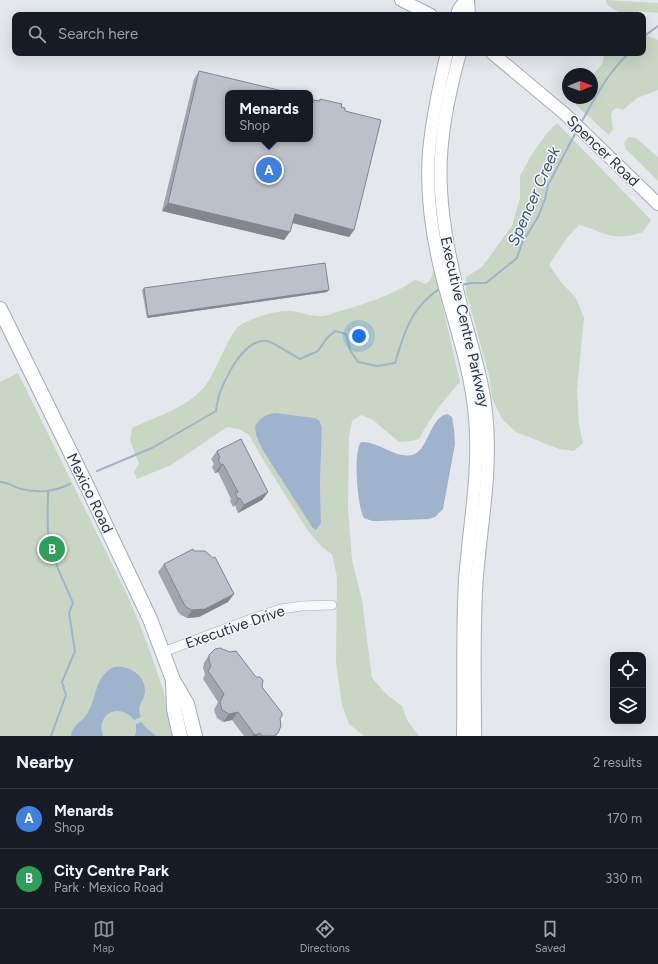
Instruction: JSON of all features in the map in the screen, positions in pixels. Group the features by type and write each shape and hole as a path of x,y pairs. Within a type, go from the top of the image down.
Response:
{"main road":[{"name":"Mexico Road","path":"0,309 150,618 173,680 187,704 195,736"},
{"name":"Mexico Road","path":"173,680 174,709 180,736"}],"street":[{"path":"401,0 425,12"},
{"path":"458,12 467,0"},
{"path":"467,0 469,12"},
{"name":"Executive Centre Parkway","path":"446,56 435,106 429,153 431,212 456,308 475,416 476,439 475,485 464,608 463,736"},
{"name":"Executive Centre Parkway","path":"447,269 441,188 442,140 445,118 459,56"},
{"name":"Spencer Road","path":"496,56 565,114 658,204"},
{"name":"Executive Centre Parkway","path":"456,308 480,378 486,410 488,440 485,498 476,598 475,736"},
{"name":"Executive Drive","path":"163,652 254,618 281,610 302,606 332,605"}],"green space":[{"path":"606,0 658,3 658,13 641,11 619,12 607,5"},
{"path":"646,35 658,40 658,90 637,98 623,110 616,108 612,111 611,116 613,129 609,135 576,105 598,104 598,69 602,64 604,56 646,56"},
{"path":"557,123 651,220 643,232 622,236 605,234 579,225 566,239 549,265 561,282 576,298 584,318 577,390 579,424 583,443 574,451 559,449 516,432 502,419 492,398 489,375 466,292 466,277 482,267 512,226 520,198 520,176 532,154 548,132"},
{"path":"628,137 636,138 658,157 658,181 626,149 624,144"},
{"path":"434,269 460,382 448,395 419,439 399,442 373,420 361,415 352,421 349,436 348,508 352,560 362,600 372,678 386,694 402,706 407,720 419,736 364,736 349,724 342,705 336,662 337,577 332,554 322,547 308,531 249,435 239,429 227,427 171,465 137,479 134,472 139,464 130,440 132,428 181,406 198,394 214,372 233,334 242,324 265,315 283,311 325,316 378,299 397,291 415,280 426,284 431,279","holes":["276,413 315,418 319,420 322,427 320,483 321,523 318,527 312,527 262,449 256,435 255,426"]},
{"path":"18,373 133,608 160,680 175,736 0,736 0,382"}],"water":[{"path":"276,413 315,418 319,420 322,427 320,483 321,523 316,530 312,527 262,449 256,435 255,426 259,420 264,416"},
{"path":"447,414 452,417 455,444 443,509 435,517 429,519 372,521 364,518 359,502 357,479 357,456 361,442 374,444 399,455 412,455 422,448 441,416"},
{"path":"114,667 125,668 136,672 143,681 145,692 139,709 141,717 134,720 126,713 121,711 112,712 104,718 102,723 103,736 71,736 73,729 87,714 99,682 108,671"},
{"path":"142,722 145,727 156,736 135,736 136,724"}],"building":[{"path":"199,71 278,90 225,90 225,142 313,142 313,100 320,101 320,99 342,104 341,107 345,108 345,111 381,120 354,230 295,214 290,232 168,203"},
{"path":"325,263 329,290 148,316 144,288"},
{"path":"241,439 268,492 244,505 240,498 238,499 235,493 238,492 223,464 221,465 218,459 220,458 217,451"},
{"path":"193,549 194,551 205,551 213,558 215,557 234,594 205,609 192,610 186,607 164,564"},
{"path":"220,648 230,652 236,651 256,677 260,677 263,680 262,687 282,713 280,718 281,726 278,733 274,736 263,736 259,733 257,735 254,734 238,712 229,714 222,710 220,702 224,694 208,671 211,666 209,655 215,649"}],"waterway":[{"name":"Spencer Creek","path":"646,35 658,26"},
{"name":"Spencer Creek","path":"581,123 608,77 626,56"},
{"name":"Spencer Creek","path":"461,285 486,283 517,258 522,243 538,217 545,199 548,185 576,132"},
{"name":"Spencer Creek","path":"97,471 152,448 216,411 220,392 233,366 245,351 252,345 259,342 270,342 300,359 318,351 327,338 335,331 346,334 350,350 358,362 377,366 395,363 404,335 412,318 423,303 435,292 441,289"},
{"name":"Spencer Creek","path":"0,482 21,489 34,491 58,489 70,484"},
{"path":"48,492 48,525 50,545 60,574 73,603 69,613 75,651 62,682 66,695 51,736"}],"place":[{"name":"Menards","path":"269,170"},
{"name":"City Centre Park","path":"52,549"}]}
